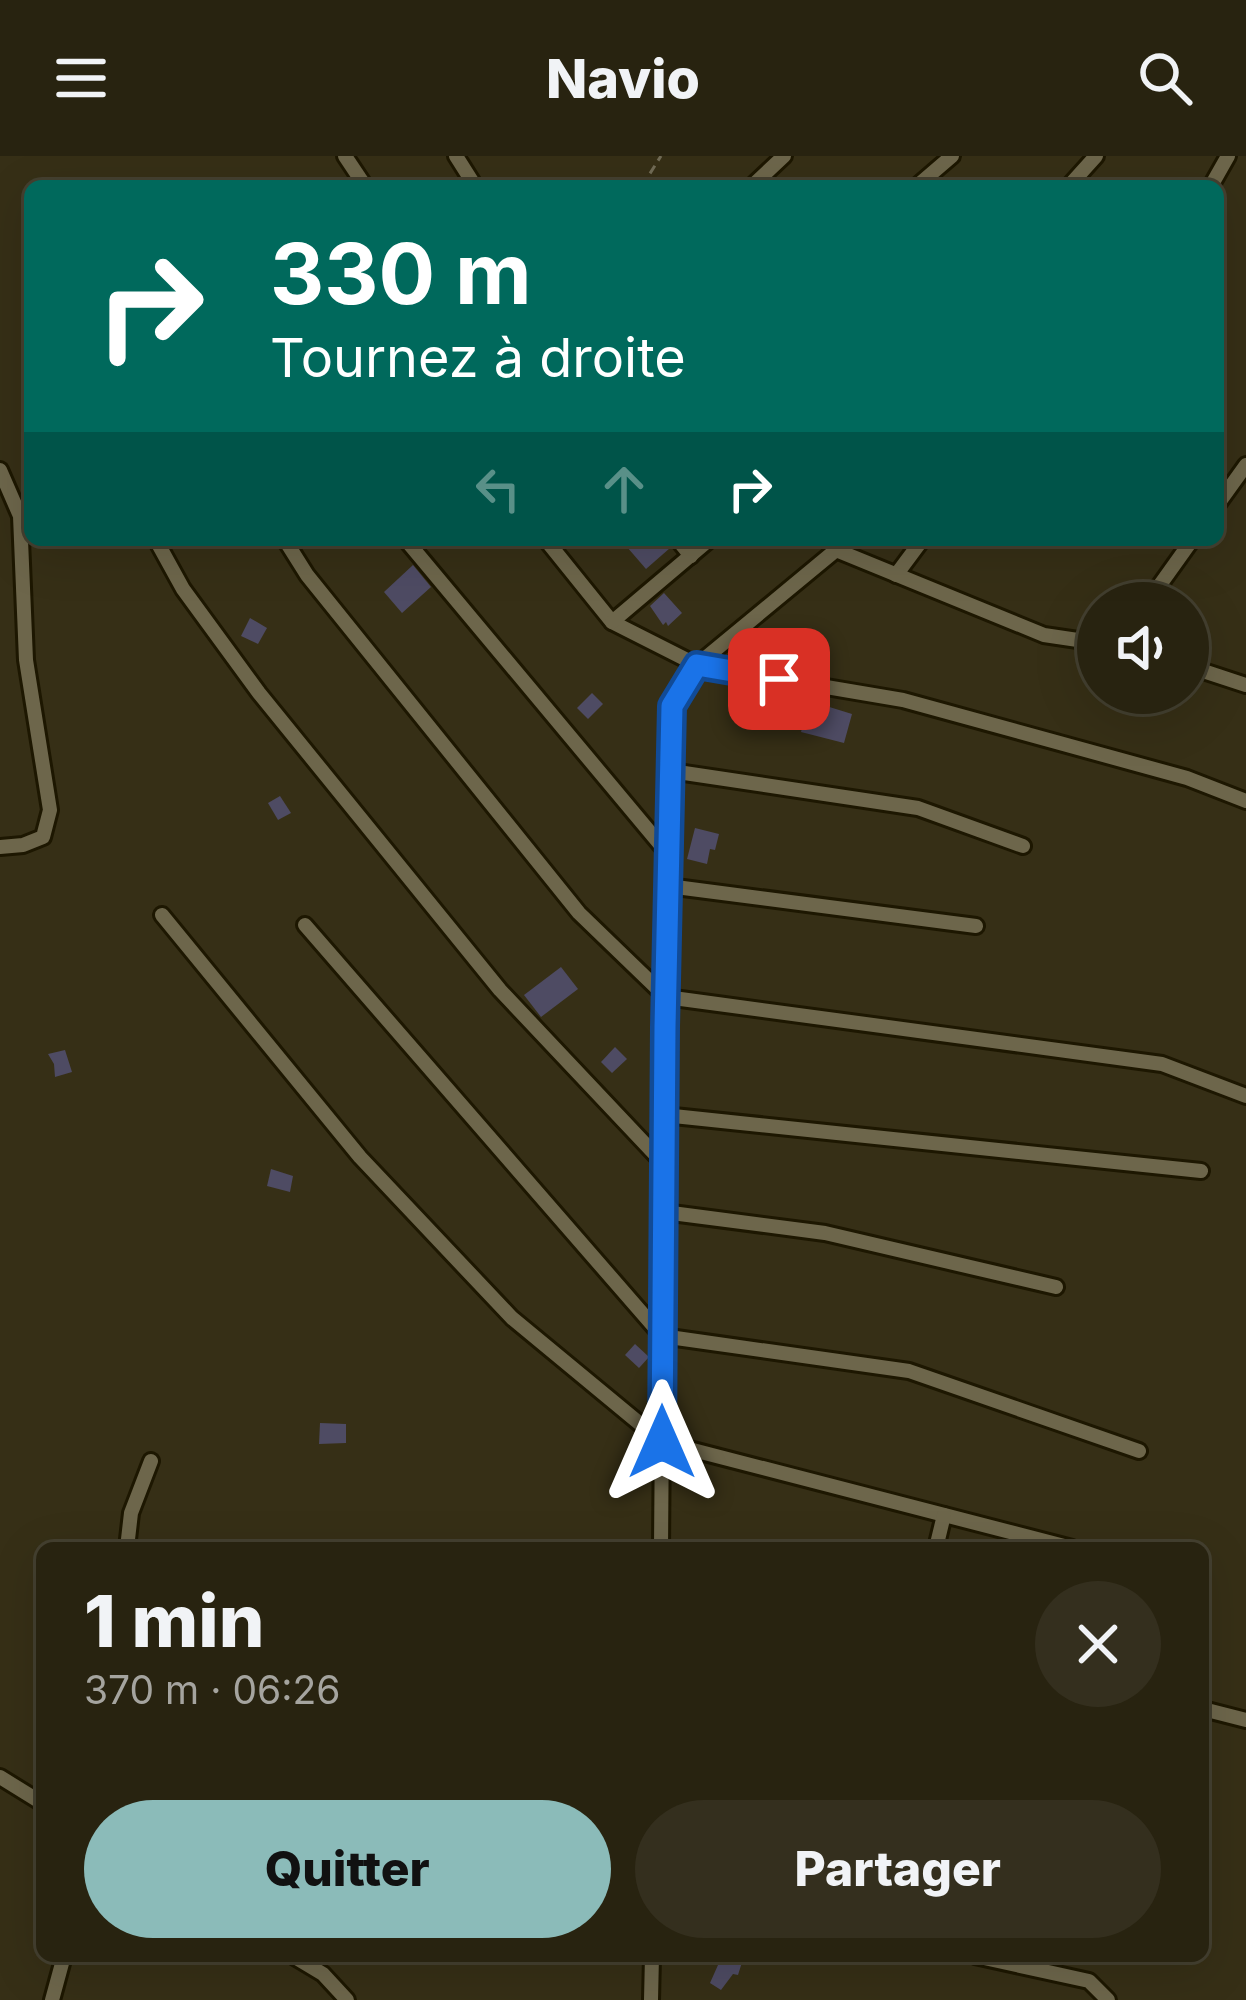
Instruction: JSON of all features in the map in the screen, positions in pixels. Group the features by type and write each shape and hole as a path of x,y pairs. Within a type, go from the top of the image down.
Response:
{"street":[{"path":"758,180 784,156"},
{"path":"924,180 952,156"},
{"path":"1074,180 1096,156"},
{"path":"1224,496 1246,465"},
{"path":"0,470 20,516 26,660 50,810 43,837 0,847"},
{"path":"159,546 183,590 259,693 500,990 664,1164"},
{"path":"289,546 579,914 666,998 1162,1064 1246,1096"},
{"path":"411,546 669,855"},
{"path":"552,546 612,622 697,665 903,700 1186,778 1246,801"},
{"path":"683,546 691,556"},
{"path":"612,622 702,546"},
{"path":"896,575 918,546"},
{"path":"1162,582 1188,546"},
{"path":"661,1542 672,706 697,665 836,550 1044,635 1077,640"},
{"path":"1209,673 1246,685"},
{"path":"671,770 918,808 1023,847"},
{"path":"668,886 976,926"},
{"path":"162,915 360,1156 512,1318 662,1442 1049,1542"},
{"path":"305,925 662,1336 909,1371 1138,1451"},
{"path":"664,1114 1201,1171"},
{"path":"664,1212 825,1233 1056,1287"},
{"path":"128,1542 131,1513 151,1462"},
{"path":"937,1542 944,1515"},
{"path":"1209,1710 1246,1720"},
{"path":"0,1777 36,1799"},
{"path":"52,2000 62,1962"},
{"path":"303,1962 323,1974 347,2000"},
{"path":"651,2000 652,1962"},
{"path":"1001,1962 1089,1982 1108,2000"}],"building":[{"path":"669,546 670,548 646,569 627,547"},
{"path":"413,565 431,587 402,613 384,592"},
{"path":"664,593 682,613 668,626 650,606"},
{"path":"250,618 267,628 258,644 241,636"},
{"path":"592,693 603,704 588,719 577,708"},
{"path":"810,701 852,714 844,743 801,732 803,725 789,721 794,702 808,705"},
{"path":"280,796 291,813 278,820 268,803"},
{"path":"695,828 719,834 707,864 687,859"},
{"path":"561,967 578,989 541,1017 524,995"},
{"path":"615,1047 627,1059 612,1073 601,1062"},
{"path":"65,1050 72,1072 55,1077 48,1054"},
{"path":"271,1169 293,1176 290,1192 267,1186"},
{"path":"635,1344 649,1357 639,1368 625,1355"},
{"path":"320,1423 346,1424 346,1443 319,1444"},
{"path":"719,1962 742,1962 738,1975 733,1974 721,1990 710,1983"}],"route":[{"path":"662,1442 672,706 697,665 779,679"}]}
